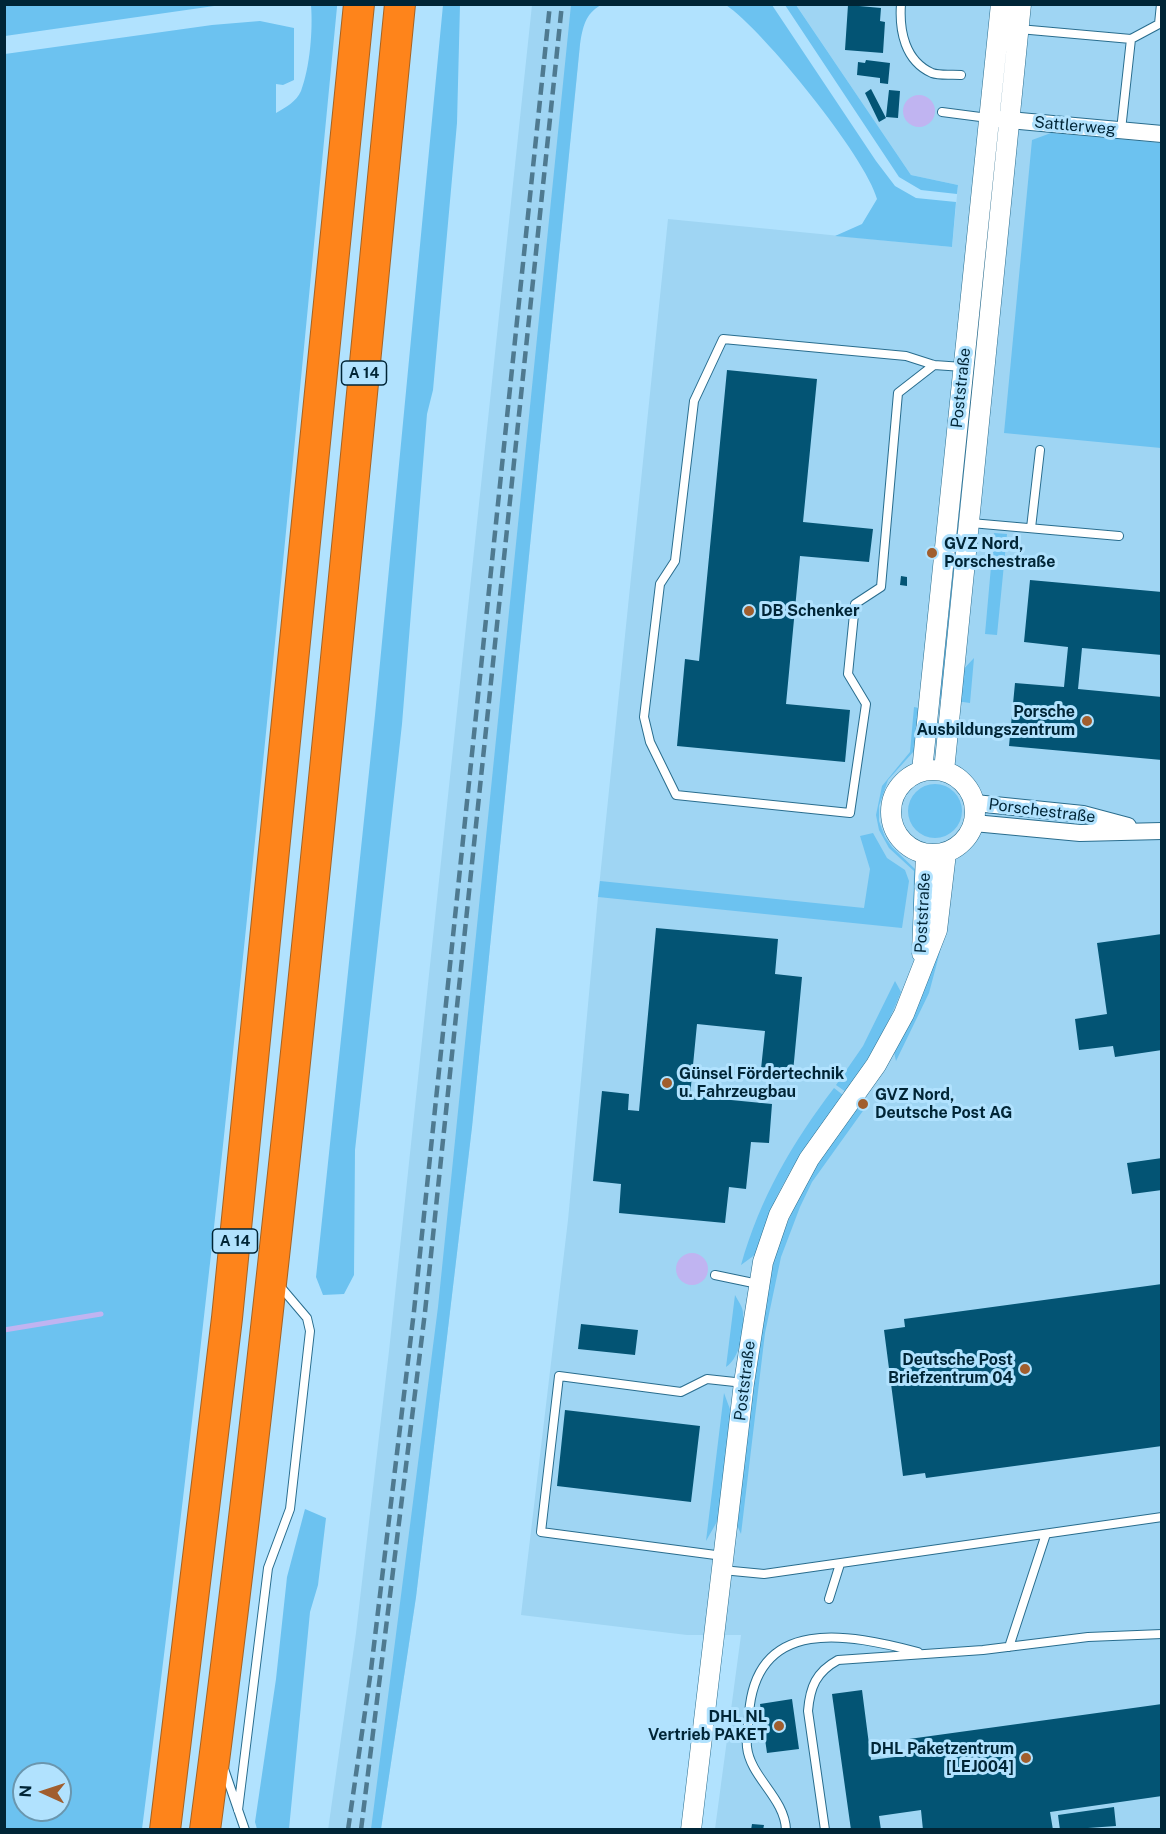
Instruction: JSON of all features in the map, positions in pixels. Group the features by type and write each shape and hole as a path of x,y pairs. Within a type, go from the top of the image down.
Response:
{"highway":[{"name":"A 14","path":"165,1830 229,1294 359,4"},
{"name":"A 14","path":"205,1830 271,1275 400,4"}],"street":[{"name":"Poststraße","path":"974,824 967,837 946,853 926,854 899,838 890,812 897,790 911,776 922,771 1001,4"},
{"name":"Poststraße","path":"944,771 971,523 1021,4"},
{"name":"Sattlerweg","path":"988,118 1161,134"},
{"path":"922,771 944,771 964,782 975,803 974,824"},
{"name":"Porschestraße","path":"975,803 1083,814 1144,830"},
{"name":"Porschestraße","path":"974,824 1080,833 1161,831"},
{"name":"Poststraße","path":"691,1830 744,1383 758,1284 770,1239 788,1197 809,1159 884,1052 904,1014 937,930 946,853"},
{"name":"Poststraße","path":"920,972 926,854"}],"lane":[{"path":"901,4 900,27 908,51 919,64 934,74 961,75"},
{"path":"1019,29 1131,39 1160,24 1161,4"},
{"path":"1121,130 1131,39"},
{"path":"942,112 988,118"},
{"path":"934,364 898,393 881,587 855,604 848,674 866,704 850,813 676,795 650,742 644,717 660,584 675,561 694,400 723,339 906,356 934,364 963,367"},
{"path":"1031,528 1040,450"},
{"path":"971,523 1119,536"},
{"path":"238,1810 268,1568 290,1509 310,1331 307,1318 271,1275"},
{"path":"715,1275 758,1284"},
{"path":"744,1383 707,1379 681,1392 559,1376 541,1532 723,1563 764,1574 1161,1517"},
{"path":"1009,1647 1046,1534"},
{"path":"829,1599 840,1564"},
{"path":"825,1830 808,1711 809,1694 815,1678 825,1667 838,1660 1009,1647 1088,1636 1161,1634"},
{"path":"786,1830 775,1799 756,1771 747,1748 751,1692 762,1667 781,1648 804,1640 836,1637 869,1639 927,1654"},
{"path":"216,1746 245,1830"}],"shaded area":[{"path":"5,4 221,5 5,36"},
{"path":"311,5 337,5 223,1147 198,1375 142,1829 5,1829 5,54 212,25 260,21 294,28 294,80 283,85 276,84 276,113 294,101 301,91 309,60"},
{"path":"443,5 460,5 457,123 433,390 427,414 402,724 355,1150 354,1275 344,1294 323,1295 316,1277 375,715"},
{"path":"532,5 584,5 472,1127 416,1597 381,1829 328,1830 356,1633 389,1351"},
{"path":"571,5 601,5 588,17 580,44 472,1127 416,1597 381,1829 371,1829 438,1307"},
{"path":"726,5 772,5 895,186 916,198 956,202 952,247 835,236 862,224 877,199 869,180 834,126 787,66 743,19"},
{"path":"785,5 796,5 911,175 958,185 957,194 921,190 899,177"},
{"path":"796,5 1161,5 1161,1829 715,1829 741,1635 687,1635 521,1615 568,1220 598,897 668,219 952,247 958,185 911,175"},
{"path":"919,95 930,100 935,111 930,122 919,127 908,122 903,111 908,100"},
{"path":"1051,133 1161,143 1161,448 1004,433 1032,140"},
{"path":"989,207 996,208 946,699 939,699"},
{"path":"994,533 1007,534 997,635 985,634"},
{"path":"974,658 970,703 956,701 959,674"},
{"path":"914,707 919,708 914,751 888,780 879,806 879,821 892,847 916,870 919,911 913,910 914,871 889,848 879,830 876,815 882,786 910,752"},
{"path":"935,784 945,786 954,792 960,801 962,811 960,821 954,830 945,836 935,838 925,836 916,830 910,821 908,811 910,801 916,792 925,786"},
{"path":"873,833 887,858 905,870 909,881 902,928 598,897 600,881 864,908 870,869 860,836"},
{"path":"947,925 929,993 896,1061 894,1052 914,1015"},
{"path":"895,981 901,992 896,1005 876,1044 846,1092 836,1085 863,1046"},
{"path":"834,1088 843,1095 791,1170 777,1196 756,1254 741,1265 758,1217 779,1172 804,1129"},
{"path":"860,1105 865,1108 812,1182 781,1257 765,1333 741,1534 737,1525 760,1332 775,1255 795,1204 818,1161"},
{"path":"692,1253 703,1258 708,1269 703,1280 692,1285 681,1280 676,1269 681,1258"},
{"path":"735,1295 743,1311 742,1334 735,1357 726,1367"},
{"path":"724,1393 731,1412 719,1518 706,1541"},
{"path":"305,1509 326,1518 318,1585 310,1612 289,1829 257,1829 255,1822 276,1679 287,1577"}],"building":[{"path":"848,5 881,8 880,21 885,22 883,53 845,50"},
{"path":"866,60 890,63 888,84 880,83 880,78 857,75 858,62 865,63"},
{"path":"871,89 886,118 879,122 865,93"},
{"path":"889,90 900,91 898,118 886,117"},
{"name":"DB Schenker","path":"727,370 817,379 803,522 873,529 869,562 800,556 786,704 850,710 845,762 677,746 685,659 699,661"},
{"path":"901,576 907,577 907,586 900,585"},
{"path":"1030,580 1162,592 1162,655 1082,648 1078,689 1162,697 1162,760 1009,746 1015,683 1064,687 1068,647 1024,642"},
{"name":"Günsel Fördertechnik u. Fahrzeugbau","path":"656,928 778,939 775,974 802,977 793,1072 761,1069 765,1031 697,1024 690,1096 772,1104 769,1143 751,1142 746,1189 729,1187 725,1223 619,1213 621,1184 593,1181 602,1091 629,1094 628,1110 639,1111"},
{"path":"1162,934 1162,1050 1115,1057 1113,1046 1079,1050 1075,1019 1107,1014 1097,943"},
{"path":"1162,1158 1162,1190 1132,1194 1127,1163"},
{"name":"Deutsche Post Briefzentrum 04","path":"1162,1284 1162,1446 926,1478 925,1473 903,1476 884,1330 905,1327 904,1319"},
{"path":"581,1324 638,1330 635,1355 578,1349"},
{"path":"565,1410 700,1426 691,1502 557,1486"},
{"name":"DHL Paketzentrum [LEJ004]","path":"862,1690 871,1760 911,1755 909,1739 1162,1704 1162,1796 1050,1812 1053,1830 923,1830 921,1810 879,1816 881,1830 851,1830 832,1694"},
{"name":"DHL NL Vertrieb PAKET","path":"792,1699 799,1749 767,1753 760,1704"},
{"path":"1114,1807 1116,1826 1060,1830 1058,1815"},
{"path":"752,1824 764,1825 763,1830 751,1830"}],"waterway":[{"path":"4,1330 101,1314"}],"railway":[{"path":"348,1830 371,1670 414,1311 550,4"},
{"path":"361,1830 425,1312 562,4"}],"place":[{"name":"GVZ Nord, Porschestraße","path":"932,553"},
{"name":"DB Schenker","path":"749,611"},
{"name":"Porsche Ausbildungszentrum","path":"1087,721"},
{"name":"Günsel Fördertechnik u. Fahrzeugbau","path":"667,1083"},
{"name":"GVZ Nord, Deutsche Post AG","path":"863,1104"},
{"name":"Deutsche Post Briefzentrum 04","path":"1025,1369"},
{"name":"DHL NL Vertrieb PAKET","path":"779,1726"},
{"name":"DHL Paketzentrum [LEJ004]","path":"1026,1758"}]}
